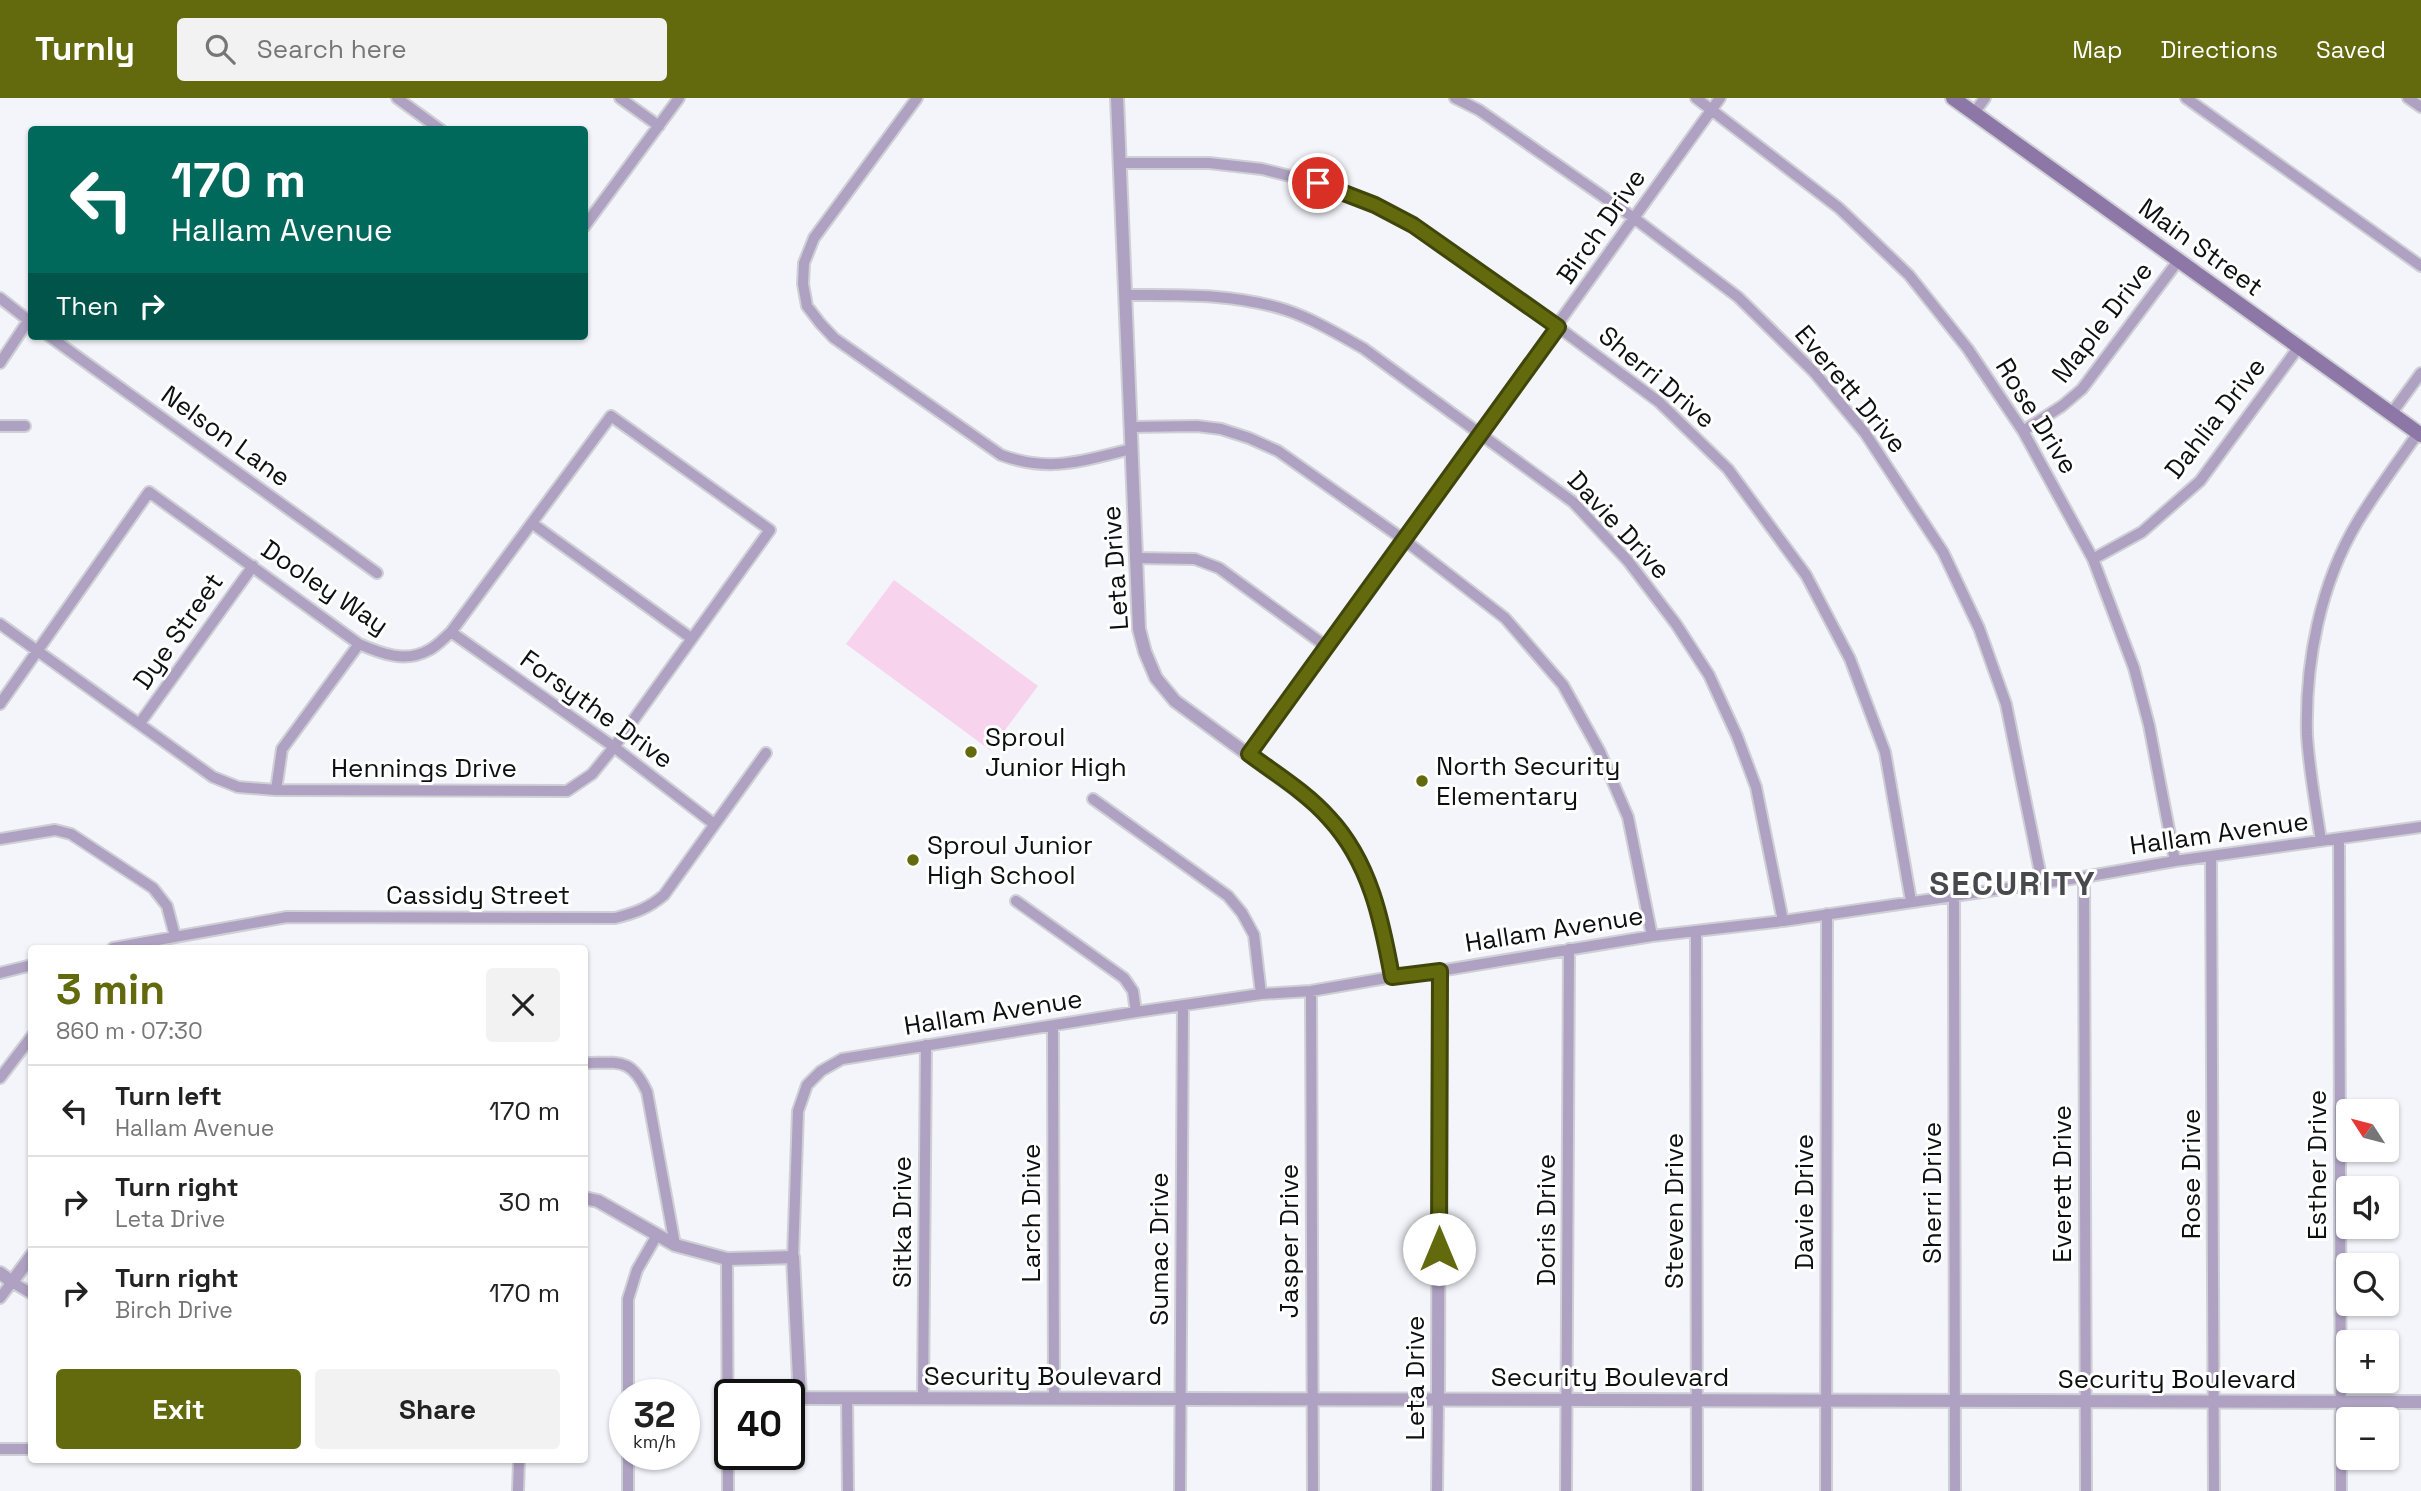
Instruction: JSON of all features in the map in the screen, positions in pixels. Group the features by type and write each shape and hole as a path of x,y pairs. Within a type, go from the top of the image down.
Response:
{"main road":[{"name":"Main Street","path":"1953,98 2420,434"}],"street":[{"path":"397,98 436,126"},
{"path":"620,98 659,126"},
{"path":"588,222 679,98"},
{"path":"917,98 814,239 804,263 803,284 807,306 834,338 1001,455 1022,463 1056,465 1131,449"},
{"name":"Leta Drive","path":"1117,98 1139,629 1145,652 1156,678 1175,701 1310,800 1346,839 1373,893 1384,929 1392,977"},
{"name":"Everett Drive","path":"1455,98 1479,110 1634,218 1738,297 1814,372 1865,433 1943,552 1979,628 2006,704 2042,883"},
{"name":"Rose Drive","path":"1696,98 1839,208 1909,275 1968,349 2023,431 2093,559 2137,679 2149,725 2175,861"},
{"name":"Birch Drive","path":"1249,754 1720,98"},
{"path":"1974,113 1985,98"},
{"path":"2186,98 2421,266"},
{"path":"2408,98 2421,107"},
{"name":"Sherri Drive","path":"1119,163 1209,163 1262,169 1318,183 1375,205 1413,225 1659,402 1728,469 1806,575 1850,659 1885,752 1911,901"},
{"name":"Maple Drive","path":"2023,431 2062,406 2082,389 2178,261"},
{"name":"Davie Drive","path":"1125,295 1219,296 1286,310 1326,328 1363,348 1573,502 1628,561 1676,624 1709,675 1737,736 1756,787 1783,921"},
{"path":"0,298 28,320"},
{"path":"0,363 28,325"},
{"name":"Nelson Lane","path":"55,340 377,573"},
{"name":"Dahlia Drive","path":"2093,559 2142,532 2200,481 2298,348"},
{"path":"2391,414 2421,373"},
{"name":"Dooley Way","path":"0,704 149,492 359,644 386,655 406,657 429,650 451,632 611,416 770,530"},
{"path":"0,426 25,426"},
{"path":"1131,427 1197,426 1221,429 1278,451 1403,539 1505,618 1563,685 1600,752 1628,817 1652,936"},
{"path":"2321,841 2307,737 2308,681 2320,611 2339,559 2357,521 2420,434"},
{"path":"533,524 691,638"},
{"name":"Hennings Drive","path":"0,624 213,778 239,787 276,790 567,791 592,774 614,747 770,530"},
{"path":"1136,558 1195,558 1219,568 1327,647"},
{"name":"Dye Street","path":"140,723 253,566"},
{"name":"Forsythe Drive","path":"451,632 614,747 714,824"},
{"path":"276,790 282,749 359,644"},
{"name":"Cassidy Street","path":"129,945 287,917 615,918 635,913 652,905 664,895 766,754"},
{"path":"1094,799 1228,896 1242,913 1254,935 1261,994"},
{"name":"Hallam Avenue","path":"799,1379 793,1257 797,1111 807,1085 821,1071 842,1059 1136,1012 1261,994 1311,991 1652,936 1783,921 2175,861 2421,827"},
{"path":"0,839 55,830 71,834 153,888 167,906 176,936"},
{"name":"Esther Drive","path":"2339,839 2341,1491"},
{"name":"Rose Drive","path":"2211,857 2214,1491"},
{"name":"Everett Drive","path":"2084,877 2086,1491"},
{"name":"Sherri Drive","path":"1954,895 1955,1491"},
{"path":"1016,901 1124,978 1133,991 1136,1012"},
{"name":"Davie Drive","path":"1826,1491 1827,914"},
{"name":"Steven Drive","path":"1696,931 1697,1491"},
{"name":"Doris Drive","path":"1566,1491 1569,949"},
{"path":"0,973 28,966"},
{"name":"Leta Drive","path":"1437,1491 1440,971"},
{"name":"Jasper Drive","path":"1311,991 1313,1491"},
{"name":"Sumac Drive","path":"1180,1491 1183,1007"},
{"name":"Larch Drive","path":"1053,1027 1054,1399"},
{"path":"0,1078 28,1041"},
{"name":"Sitka Drive","path":"923,1398 926,1045"},
{"path":"588,1063 623,1063 638,1073 647,1092 675,1245"},
{"path":"588,1199 598,1201 675,1245 727,1259 793,1257"},
{"path":"628,1379 628,1299 637,1270 657,1235"},
{"path":"727,1259 727,1491"},
{"path":"0,1298 28,1260"},
{"path":"0,1273 28,1292"},
{"name":"Security Boulevard","path":"805,1398 2421,1402"},
{"path":"847,1398 848,1491"},
{"path":"0,1449 28,1449"},
{"path":"518,1491 519,1463"},
{"path":"628,1470 628,1491"}],"shaded area":[{"path":"894,580 1038,686 990,750 846,644"}],"place":[{"name":"Sproul Junior High","path":"971,752"},
{"name":"North Security Elementary","path":"1422,781"},
{"name":"Sproul Junior High School","path":"913,860"}],"district":[{"name":"SECURITY","path":"2013,883"}],"route":[{"path":"1318,183 1375,205 1413,225 1558,327 1249,754 1310,800 1346,839 1373,893 1384,929 1392,977 1440,971 1439,1249"}]}
